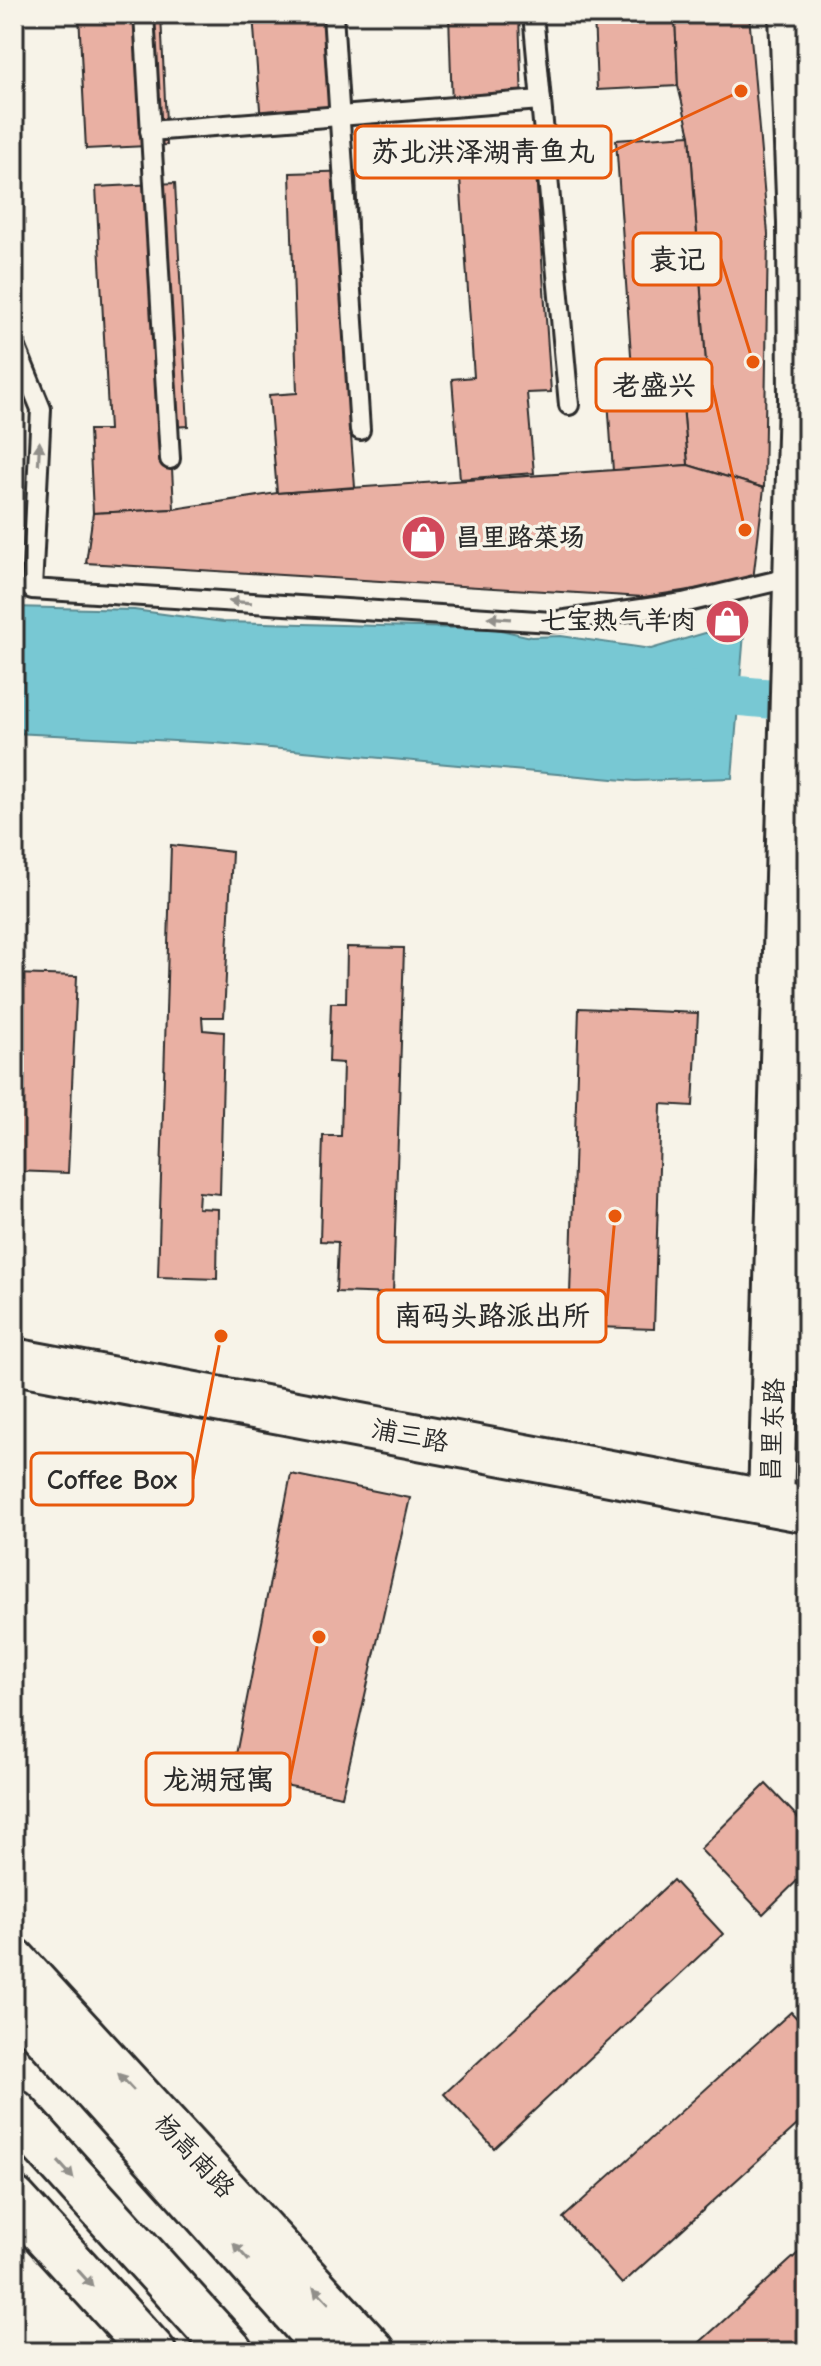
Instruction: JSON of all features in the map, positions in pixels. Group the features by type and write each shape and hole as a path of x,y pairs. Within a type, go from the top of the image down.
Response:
{"main road":[{"name":"昌里东路","path":"789,1506 790,811 800,223 792,14"},
{"name":"浦三路","path":"14,1361 789,1506"},
{"name":"杨高南路","path":"14,1961 373,2352"},
{"name":"杨高南路","path":"14,2000 330,2352"},
{"path":"14,2112 231,2352"},
{"path":"14,2200 153,2352"}],"lane":[{"path":"144,14 170,459"},
{"path":"333,14 360,430"},
{"path":"533,14 569,405"},
{"path":"150,131 541,100"},
{"path":"14,343 41,409 32,589 552,622 683,603 796,596"}],"water":[{"path":"14,607 134,610 223,622 496,629 531,637 561,636 651,649 705,633 744,633 732,778 635,781 215,743 14,733"}],"building":[{"path":"79,14 161,14 167,145 86,149"},
{"path":"253,14 342,14 349,116 261,123"},
{"path":"449,14 519,14 522,104 452,107"},
{"path":"594,14 675,14 678,86 597,90"},
{"path":"675,14 749,14 768,234 764,488 688,465 681,381 707,379 690,135 678,86"},
{"path":"690,135 707,379 681,381 688,465 613,471 606,371 632,369 616,140"},
{"path":"534,143 551,392 527,393 534,473 460,479 452,379 474,377 458,148"},
{"path":"356,171 364,411 349,411 355,487 277,493 269,395 297,393 290,173"},
{"path":"175,183 188,426 170,427 174,509 93,513 89,430 109,430 96,187"},
{"name":"昌里路菜场","path":"688,465 764,488 753,580 644,597 86,563 93,513 174,509 277,493"},
{"path":"171,845 232,852 224,1017 202,1017 203,1030 224,1032 220,1194 199,1192 198,1208 218,1209 217,1279 158,1277"},
{"path":"347,947 404,948 393,1294 336,1292 338,1242 320,1241 323,1136 341,1136 343,1063 329,1062 331,1003 346,1003"},
{"path":"14,974 77,976 68,1173 14,1171"},
{"path":"579,1008 698,1013 693,1106 661,1104 654,1329 569,1326"},
{"path":"291,1474 410,1498 342,1796 232,1775"},
{"path":"766,1784 807,1827 807,1871 763,1914 700,1849"},
{"path":"673,1880 723,1934 494,2148 444,2094"},
{"path":"791,2012 807,2029 807,2116 622,2284 563,2218"},
{"path":"807,2245 807,2352 689,2352"}],"waterway":[{"path":"684,691 807,702"}],"place":[{"name":"苏北洪泽湖青鱼丸","path":"741,91"},
{"name":"袁记","path":"753,362"},
{"name":"老盛兴","path":"745,530"},
{"name":"昌里路菜场","path":"424,538"},
{"name":"七宝热气羊肉","path":"727,621"},
{"name":"南码头路派出所","path":"615,1216"},
{"name":"Coffee Box","path":"221,1336"},
{"name":"龙湖冠寓","path":"319,1637"}]}
